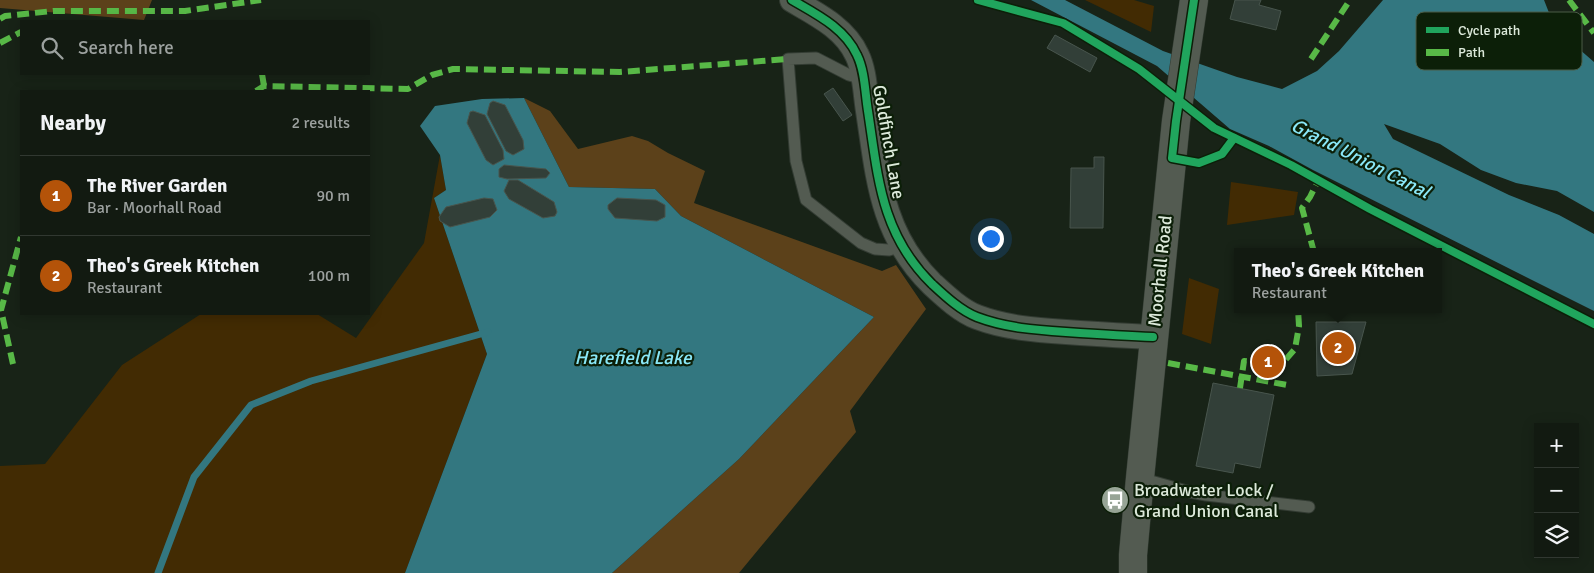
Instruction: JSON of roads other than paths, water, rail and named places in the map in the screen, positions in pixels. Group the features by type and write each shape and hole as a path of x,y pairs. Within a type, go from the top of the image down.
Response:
{"street":[{"name":"Goldfinch Lane","path":"792,0 831,24 847,39 858,56 879,185 887,214 902,246 919,271 941,292 975,317 1005,326 1153,337"},
{"name":"Moorhall Road","path":"1133,573 1133,555 1153,337 1176,121 1193,9"}],"lane":[{"path":"863,79 849,75 816,58 788,59 796,161 806,200 861,243 875,249 889,250 902,246"},
{"path":"1140,478 1198,493 1309,508"}],"water":[{"name":"Grand Union Canal","path":"1031,0 1065,0 1163,51 1237,77 1282,89 1317,71 1339,51 1383,0 1544,0 1549,12 1416,12 1416,70 1582,70 1582,52 1594,62 1594,212 1557,191 1516,183 1481,170 1440,144 1384,124 1393,139 1509,195 1559,215 1594,234 1594,311 1269,146 1230,129 1157,66"},
{"name":"Harefield Lake","path":"524,98 569,187 655,189 681,216 874,317 739,459 612,573 405,573 487,354 434,198 446,190 440,155 420,126 435,106 482,99"}],"waterway":[{"path":"158,573 194,477 251,405 311,381 488,332"}],"place":[{"name":"Theo's Greek Kitchen","path":"1338,348"},
{"name":"The River Garden","path":"1268,362"},
{"name":"Broadwater Lock / Grand Union Canal","path":"1115,500"}]}
